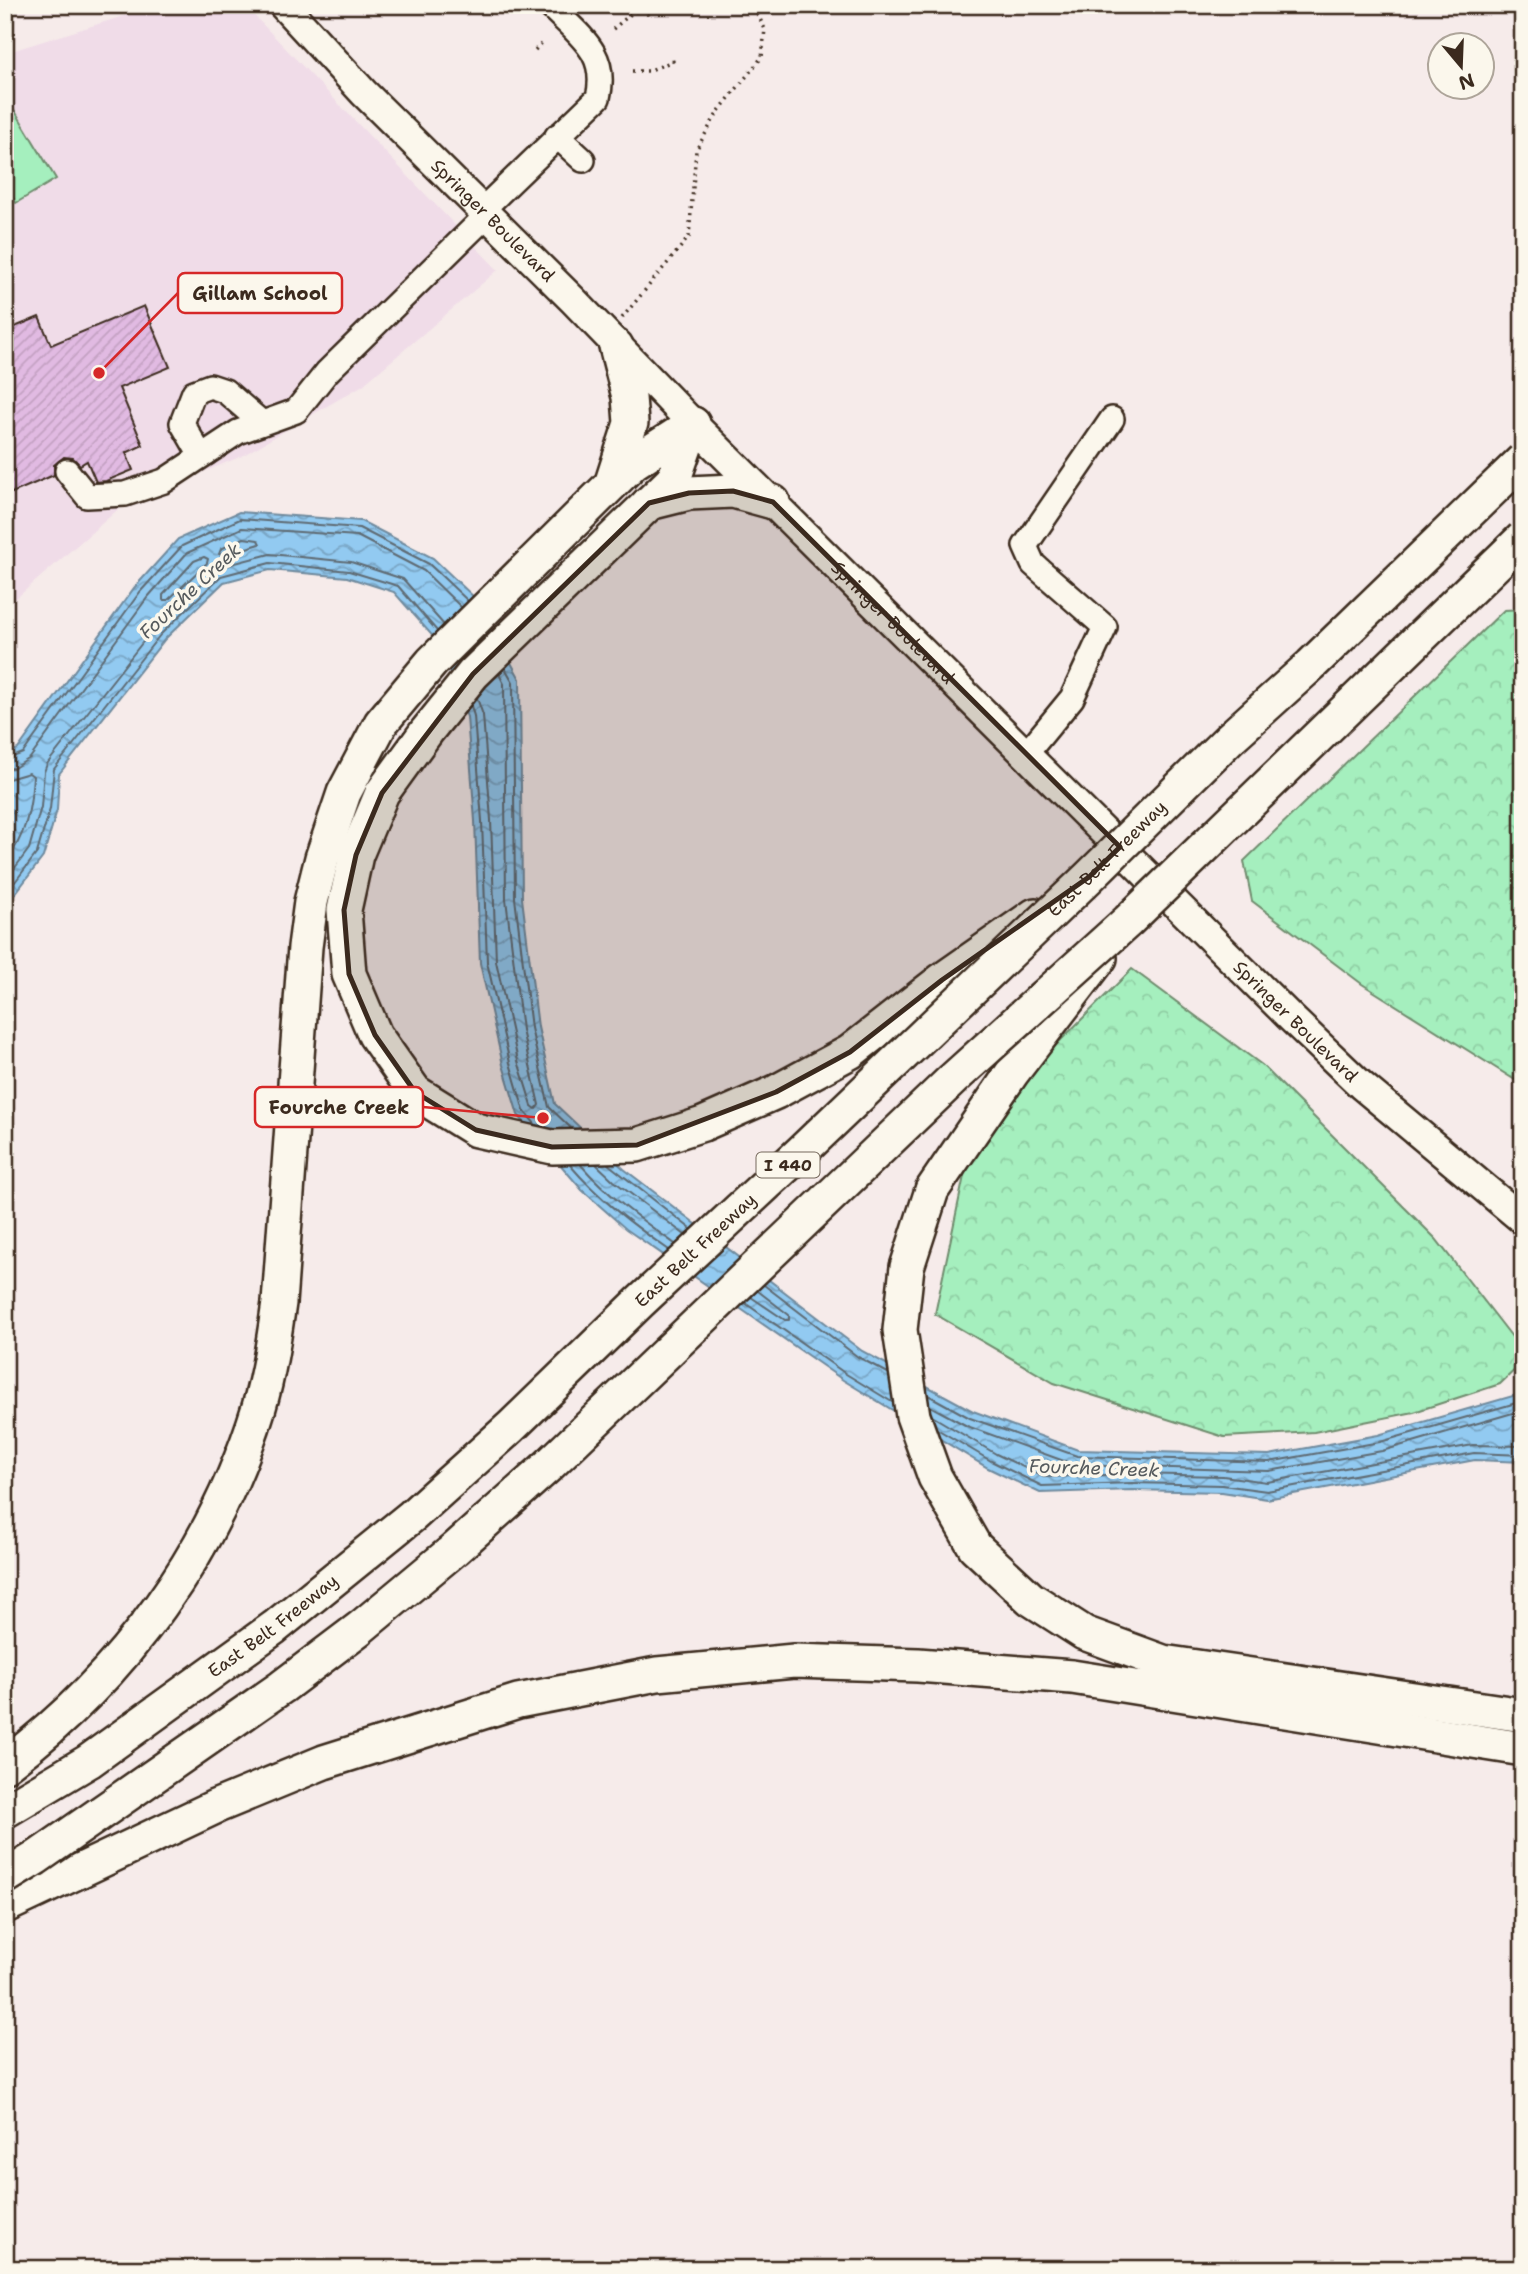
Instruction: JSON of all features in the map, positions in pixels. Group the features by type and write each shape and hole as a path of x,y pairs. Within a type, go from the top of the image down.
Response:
{"highway":[{"path":"612,341 629,397 631,423 612,484"},
{"path":"5,1765 36,1742 111,1668 142,1632 199,1546 243,1453 268,1369 279,1303 305,947 311,902 321,858 350,780 381,723 432,662 633,463 693,425"},
{"path":"693,425 674,479 473,674 427,731 382,793 356,855 344,910 349,974 374,1035 415,1092 476,1130 552,1147 637,1144 690,1128 776,1092 850,1052 942,980 1089,877"},
{"name":"East Belt Freeway","path":"5,1811 89,1761 275,1627 402,1524 511,1427 1523,460"},
{"path":"649,503 689,493 733,491 773,502"},
{"name":"I 440","path":"5,1877 282,1687 360,1628 455,1549 547,1467 953,1079 1128,921 1523,538"},
{"path":"1128,921 1012,1073 932,1190 907,1267 900,1330 913,1416 935,1477 975,1547 1031,1599 1084,1633 1163,1662 1523,1715"},
{"path":"5,1906 217,1806 324,1762 518,1701 657,1674 794,1661 918,1665 1072,1677 1523,1749"}],"main road":[{"name":"Springer Boulevard","path":"283,5 364,93 693,425 1292,1019 1361,1085 1523,1220"}],"street":[{"path":"67,471 87,496 125,494 164,481 238,432 296,411 327,372 485,213 556,136 598,97 603,80 600,64 592,50 549,5"},
{"path":"556,136 583,160"},
{"path":"206,453 197,449 182,423 194,392 210,386 225,391 262,424"},
{"path":"1026,754 1072,698 1105,627 1033,564 1025,546 1112,419"}],"path":[{"path":"612,341 689,237 696,150 718,113 762,57 765,29 753,5"},
{"path":"613,29 632,13 648,6 649,18"},
{"path":"535,50 541,44"},
{"path":"632,71 648,71 673,61 671,57"}],"highlighted area":[{"path":"733,491 773,502 1120,847 1089,877 942,980 850,1052 776,1092 637,1145 552,1147 476,1130 415,1092 375,1035 349,974 344,910 356,855 382,793 473,674 649,503 689,493"}],"shaded area":[{"path":"159,5 244,5 498,270 363,385 242,456 122,506 5,608 5,53"}],"green space":[{"path":"15,111 56,179 16,203 5,185 5,117"},
{"path":"1523,609 1523,1085 1362,984 1252,901 1244,861 1504,610"},
{"path":"1132,969 1262,1065 1436,1239 1523,1351 1523,1362 1500,1384 1414,1412 1314,1432 1224,1437 1054,1383 935,1314 968,1157 1045,1056"}],"water":[{"path":"239,512 361,521 433,558 476,599 520,679 522,898 538,1027 555,1104 624,1169 862,1351 973,1411 1078,1450 1269,1455 1378,1435 1523,1393 1523,1462 1475,1460 1267,1499 1222,1492 1132,1490 1040,1493 988,1468 843,1380 626,1229 582,1190 518,1115 503,1065 480,963 475,821 467,717 437,641 394,592 347,577 270,570 224,582 165,639 59,774 57,810 43,857 5,907 5,755 18,749 134,588 178,539"}],"building":[{"path":"144,306 170,367 119,388 143,445 126,453 133,470 106,481 96,482 87,461 80,465 73,458 64,457 54,465 54,475 5,496 5,331 39,317 51,345"}],"place":[{"name":"Gillam School","path":"99,373"},
{"name":"Fourche Creek","path":"543,1118"}]}
